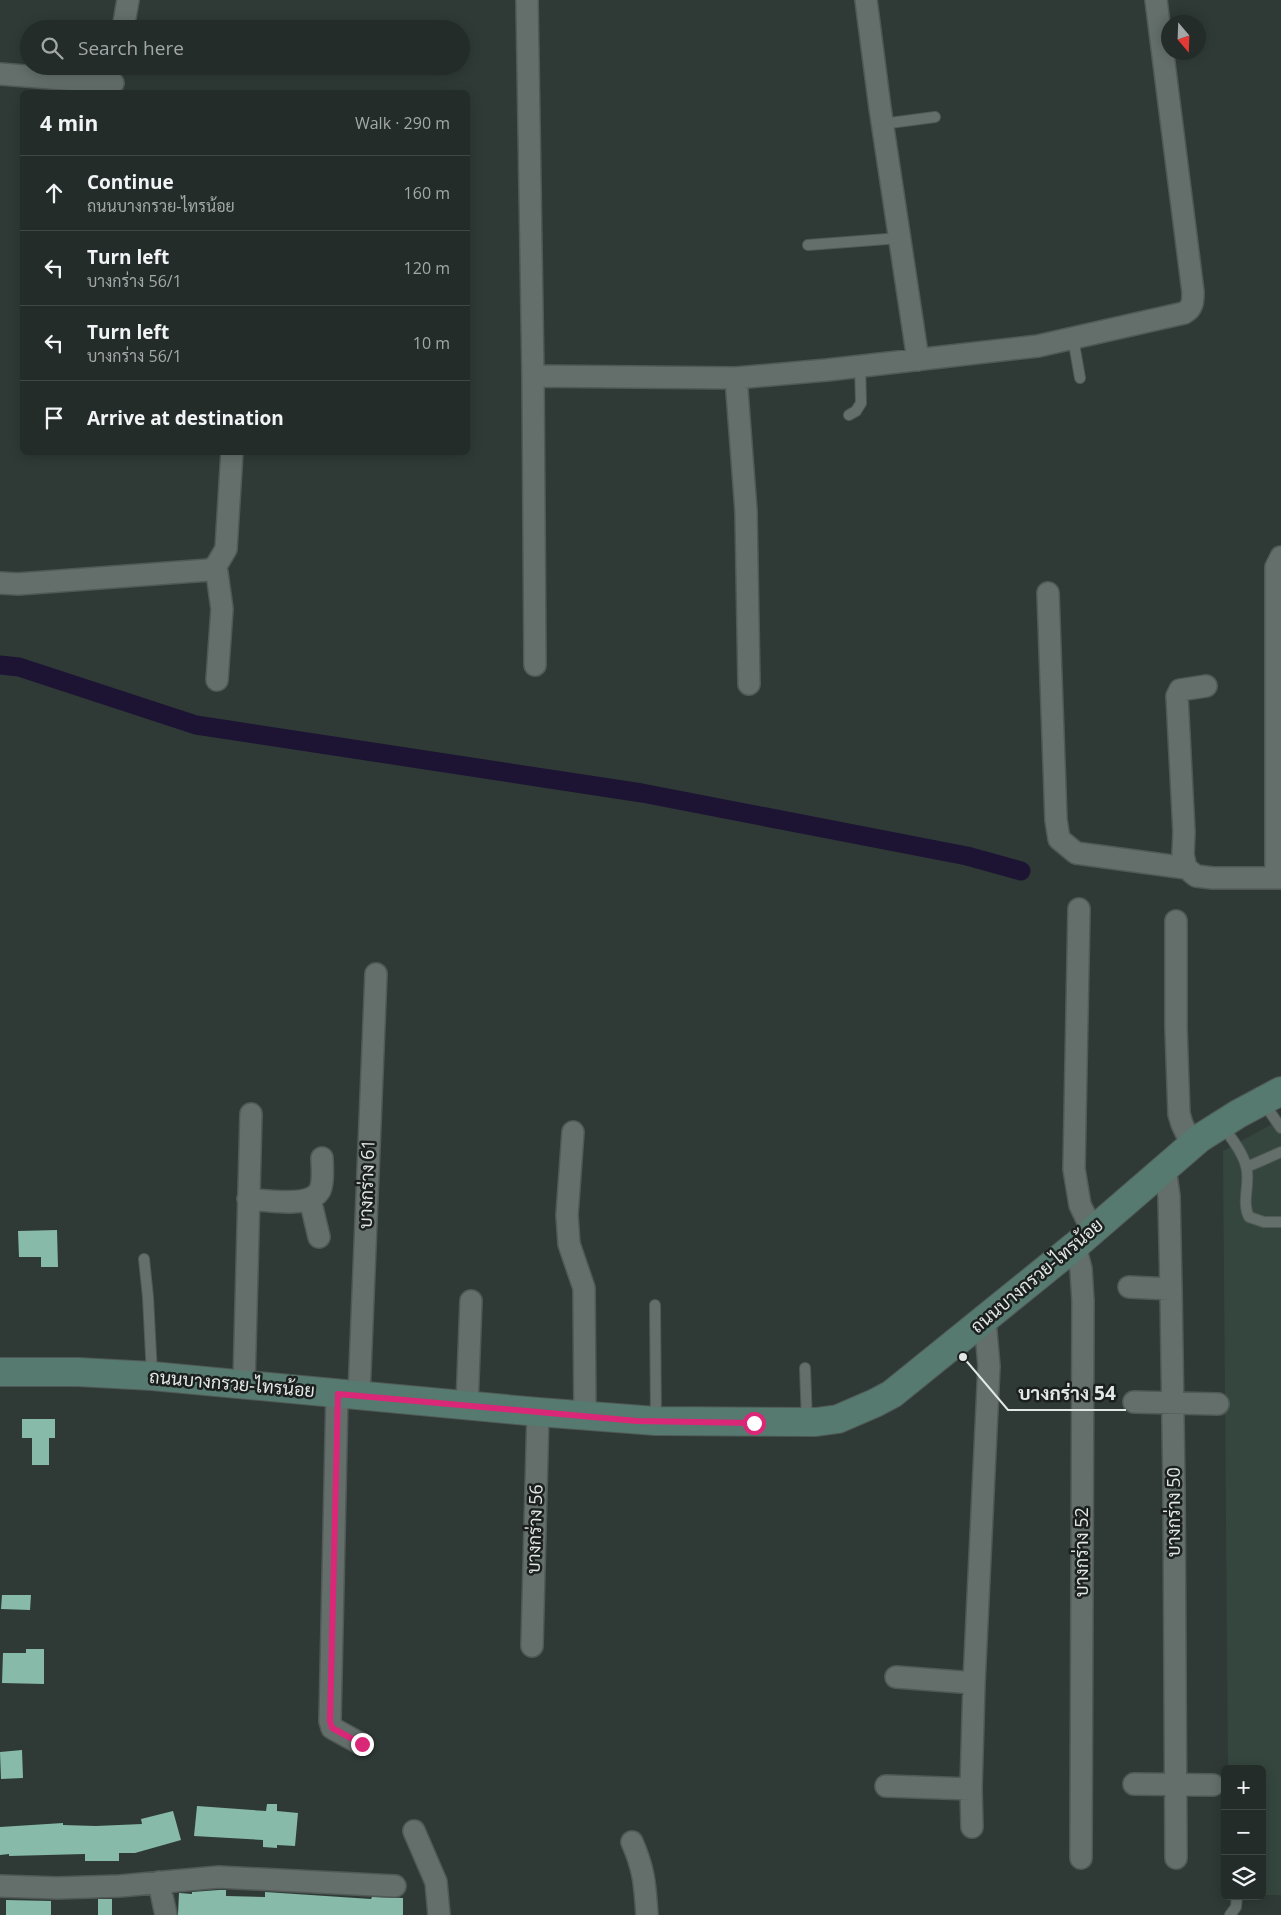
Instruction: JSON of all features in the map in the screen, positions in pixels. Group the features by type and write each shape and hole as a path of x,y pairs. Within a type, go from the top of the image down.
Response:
{"main road":[{"name":"ถนนบางกรวย-ไทรน้อย","path":"0,1372 78,1372 152,1376 538,1412 656,1421 807,1422 838,1419 875,1404 892,1394 1084,1238 1200,1138 1272,1096"}],"street":[{"path":"124,20 128,0"},
{"path":"527,0 535,665"},
{"path":"866,0 882,124 918,360"},
{"path":"533,376 736,378 860,366 1038,346 1184,313 1190,310 1193,303 1193,292 1156,0"},
{"path":"0,74 114,81"},
{"path":"736,378 746,511 748,684"},
{"path":"0,583 18,584 202,571 216,566 226,549 232,455"},
{"path":"1048,593 1056,820 1059,839 1076,853 1186,868 1196,876 1212,878 1278,878 1276,567 1281,557"},
{"path":"216,566 222,609 217,680"},
{"path":"1186,868 1183,855 1184,832 1177,696 1180,690 1206,686"},
{"name":"บางกร่าง 52","path":"1079,910 1074,1169 1084,1238 1080,1269 1083,1301 1081,1858"},
{"path":"1176,921 1176,1028 1179,1114 1192,1145"},
{"name":"บางกร่าง 61","path":"362,1744 332,1728 330,1721 348,1394 376,974"},
{"path":"244,1384 251,1114"},
{"path":"573,1132 567,1215 569,1244 584,1288 585,1416"},
{"path":"248,1199 286,1201 310,1199 317,1194 321,1186 322,1158"},
{"name":"บางกร่าง 50","path":"1164,1168 1170,1196 1176,1858"},
{"path":"310,1199 319,1237"},
{"path":"1129,1287 1171,1288"},
{"path":"467,1405 471,1301"},
{"path":"972,1827 974,1683 989,1366 984,1321"},
{"path":"1134,1402 1218,1404"},
{"name":"บางกร่าง 56","path":"532,1646 538,1412"},
{"path":"896,1677 974,1683"},
{"path":"1134,1784 1213,1785"},
{"path":"886,1786 972,1789"},
{"path":"414,1831 436,1882 439,1915"},
{"path":"632,1842 641,1861 645,1877 647,1915"},
{"path":"0,1886 57,1888 120,1886 219,1877 395,1886"},
{"path":"159,1882 166,1915"}],"lane":[{"path":"882,124 935,117"},
{"path":"808,245 900,238"},
{"path":"1073,338 1080,378"},
{"path":"849,414 856,411 861,404 860,366"},
{"path":"1272,1096 1281,1128"},
{"path":"1222,1124 1239,1150 1246,1167 1246,1203 1249,1217 1264,1222 1281,1222"},
{"path":"1246,1167 1281,1152"},
{"path":"144,1259 152,1376"},
{"path":"654,1305 656,1421"},
{"path":"805,1368 807,1422"},
{"path":"1230,1915 1236,1907 1237,1900"}],"shaded area":[{"path":"1281,1119 1281,1895 1266,1895 1266,1765 1228,1765 1223,1151"}],"building":[{"path":"57,1230 58,1267 41,1267 41,1257 19,1257 18,1231"},
{"path":"22,1419 55,1419 55,1438 49,1438 49,1465 32,1465 32,1438 22,1438"},
{"path":"2,1595 31,1595 30,1610 1,1609"},
{"path":"26,1649 44,1649 44,1684 2,1683 3,1653 26,1653"},
{"path":"22,1750 23,1778 1,1779 0,1752"},
{"path":"267,1804 277,1804 277,1811 298,1813 295,1846 277,1845 277,1848 263,1847 263,1840 194,1836 197,1806 266,1811"},
{"path":"173,1811 181,1840 135,1853 119,1853 119,1861 85,1861 85,1854 0,1855 0,1827 63,1823 63,1825 96,1826 142,1824 141,1819"},
{"path":"226,1890 226,1896 265,1897 265,1892 371,1899 372,1897 403,1898 403,1915 178,1915 179,1893 192,1894 192,1892"},
{"path":"98,1899 112,1899 112,1915 98,1915"},
{"path":"6,1900 51,1901 51,1915 6,1915"}],"waterway":[{"path":"0,665 19,667 196,725 642,793 967,856 1021,871"}],"place":[{"name":"บางกร่าง 54","path":"963,1357"}],"route":[{"path":"362,1744 332,1728 330,1721 338,1394 637,1421 754,1423"}]}
